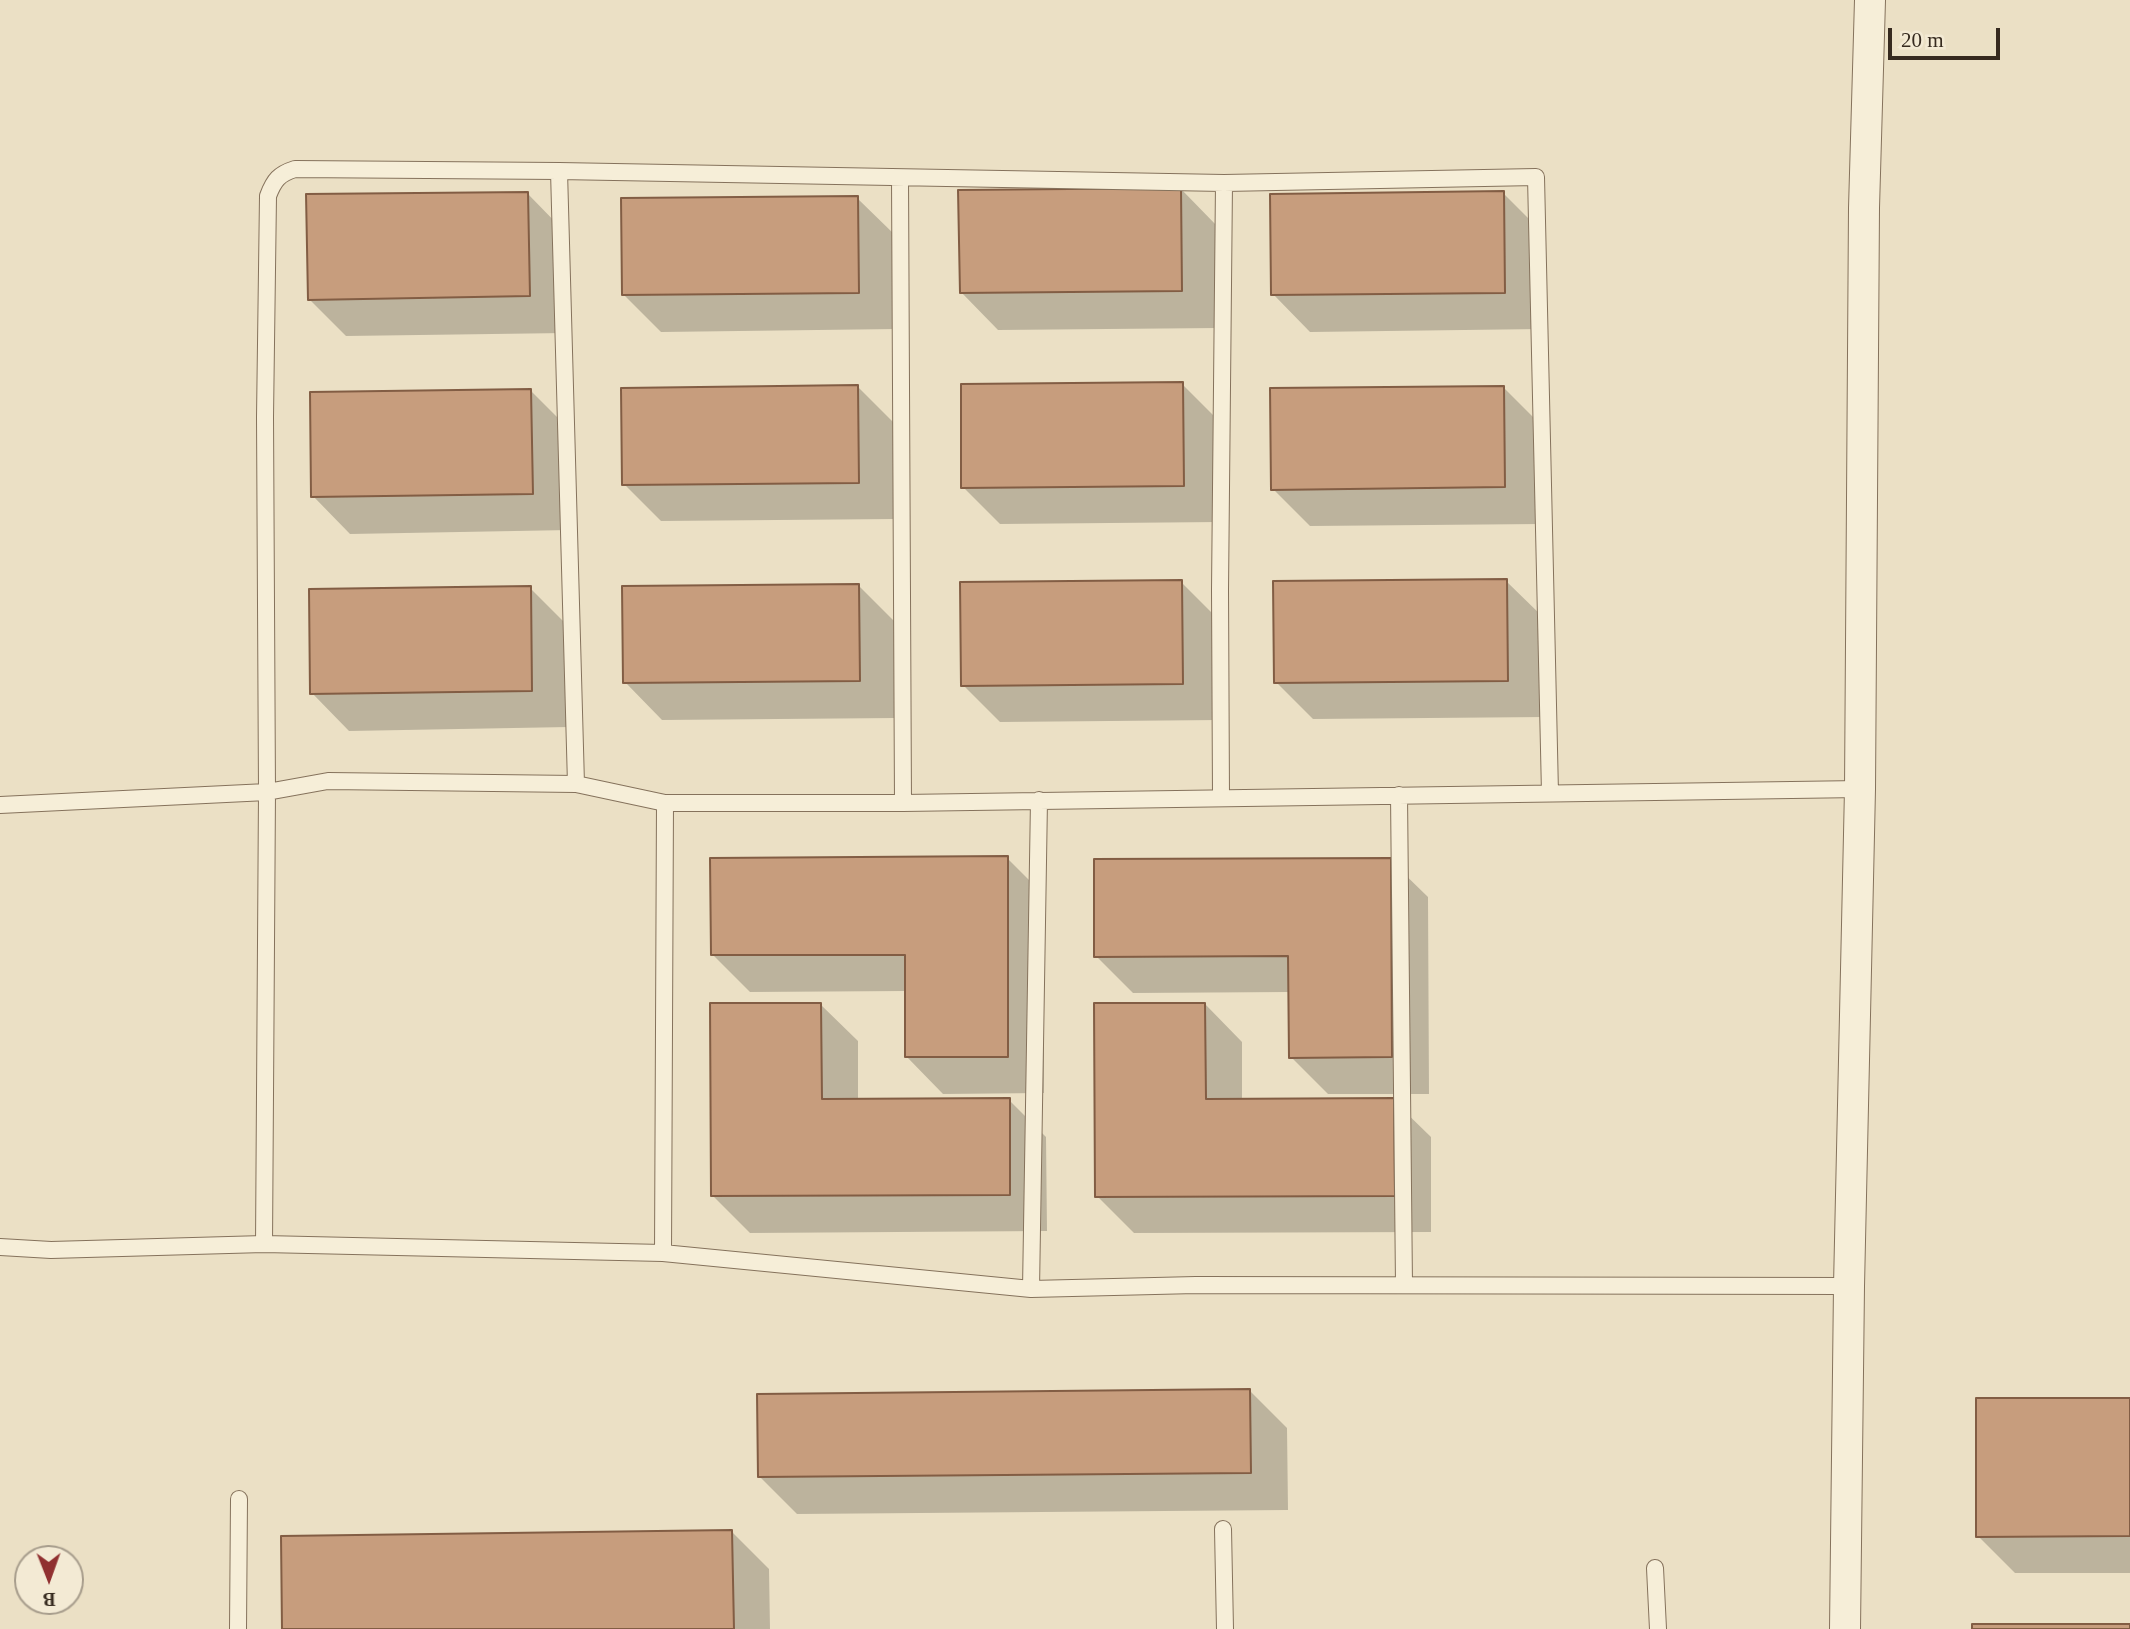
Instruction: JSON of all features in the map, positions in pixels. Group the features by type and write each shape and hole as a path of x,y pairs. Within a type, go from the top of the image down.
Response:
{"street":[{"path":"1844,1629 1860,789 1864,221 1870,0"}],"lane":[{"path":"264,1244 267,792 265,417 268,196 273,182 281,173 295,169 559,171 1224,183 1536,177 1550,793"},
{"path":"559,171 576,784"},
{"path":"900,178 902,803"},
{"path":"1222,797 1220,590 1224,183"},
{"path":"0,805 267,792 328,781 576,784 666,803 902,803 1860,789"},
{"path":"1399,795 1404,1285"},
{"path":"1031,1289 1039,800"},
{"path":"663,1253 666,803"},
{"path":"0,1247 51,1250 264,1244 663,1253 1031,1289 1196,1285 1849,1286"},
{"path":"238,1629 239,1499"},
{"path":"1223,1529 1225,1629"},
{"path":"1655,1568 1658,1629"}],"building":[{"path":"1181,188 1182,291 960,293 958,190"},
{"path":"1504,191 1505,293 1271,295 1270,194"},
{"path":"528,192 530,296 308,300 306,194"},
{"path":"858,196 859,293 622,295 621,198"},
{"path":"1183,382 1184,486 961,488 961,384"},
{"path":"858,385 859,483 622,485 621,388"},
{"path":"1504,386 1505,487 1271,490 1270,388"},
{"path":"531,389 533,494 311,497 310,392"},
{"path":"1507,579 1508,681 1274,683 1273,581"},
{"path":"1182,580 1183,684 961,686 960,582"},
{"path":"859,584 860,681 623,683 622,586"},
{"path":"531,586 532,691 310,694 309,589"},
{"path":"1008,856 1008,1057 905,1057 905,955 711,955 710,858"},
{"path":"1391,858 1392,1057 1289,1058 1288,956 1094,957 1094,859"},
{"path":"710,1003 821,1003 822,1099 1010,1098 1010,1195 711,1196"},
{"path":"1094,1003 1205,1003 1206,1099 1394,1098 1395,1196 1095,1197"},
{"path":"1250,1389 1251,1473 758,1477 757,1394"},
{"path":"1976,1398 2130,1398 2130,1536 1976,1537"},
{"path":"732,1530 734,1629 282,1629 281,1536"},
{"path":"1972,1624 2130,1624 2130,1629 1972,1629"}]}
